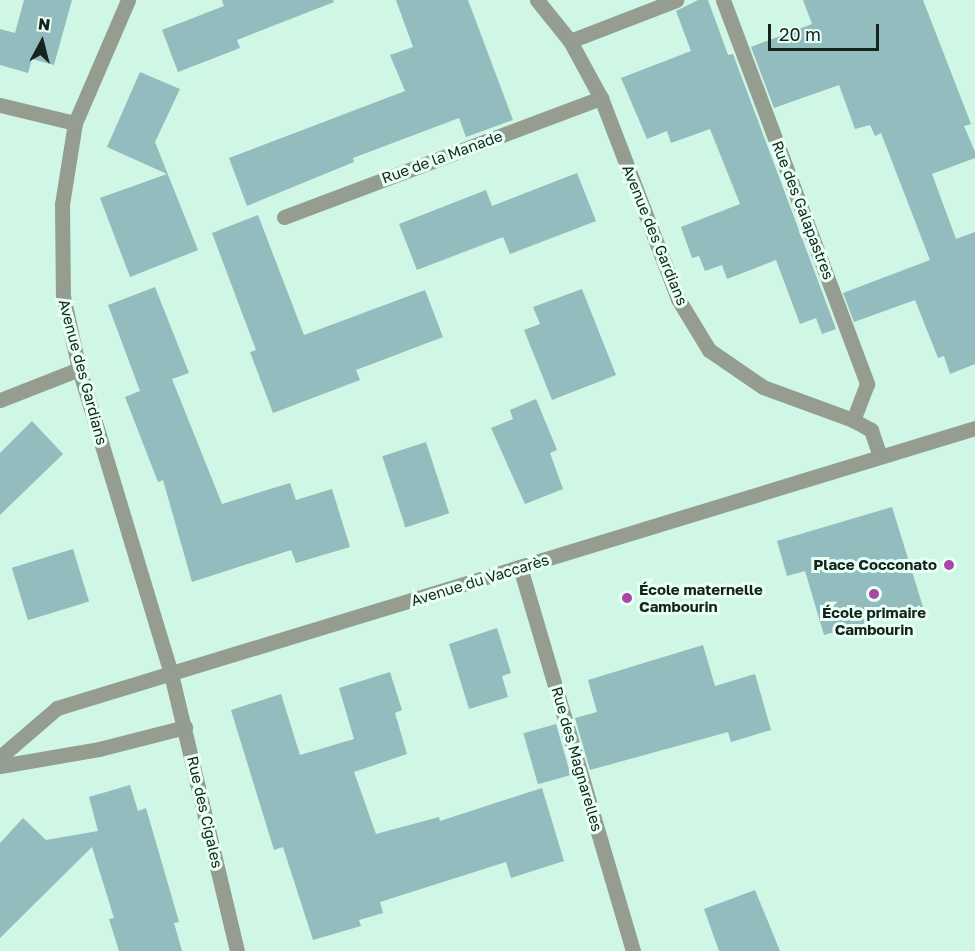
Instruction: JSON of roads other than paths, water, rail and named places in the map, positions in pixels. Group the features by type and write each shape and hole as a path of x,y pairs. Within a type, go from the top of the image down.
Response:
{"street":[{"name":"Avenue des Gardians","path":"128,0 75,123 62,204 63,296 79,369 171,674"},
{"name":"Avenue des Gardians","path":"537,0 570,41 601,98 678,299 709,350 763,387 853,420 871,430 880,456"},
{"path":"570,41 676,0"},
{"name":"Rue des Galapastres","path":"723,0 867,384 853,420"},
{"name":"Rue de la Manade","path":"284,217 601,98"},
{"path":"0,105 75,123"},
{"path":"0,400 79,369"},
{"name":"Avenue du Vaccarès","path":"0,758 57,708 975,428"},
{"name":"Rue des Magnarelles","path":"520,567 633,951"},
{"name":"Rue des Cigales","path":"171,674 237,951"},
{"path":"0,766 99,749 185,727"}],"place":[{"name":"Place Cocconato","path":"949,565"},
{"name":"École primaire Cambourin","path":"874,594"},
{"name":"École maternelle Cambourin","path":"627,598"}]}
